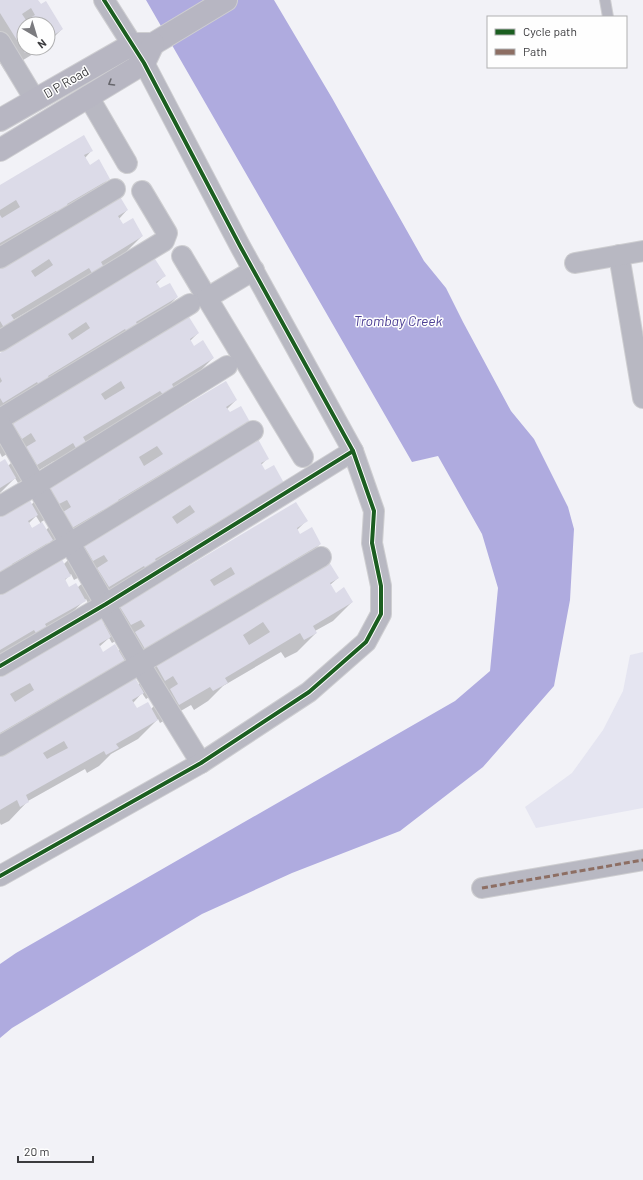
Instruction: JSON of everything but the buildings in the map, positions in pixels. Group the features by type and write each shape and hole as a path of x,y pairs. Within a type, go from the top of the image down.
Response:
{"street":[{"path":"0,876 201,762 309,692 366,642 380,614 381,586 372,543 374,511 353,451 254,270 144,63 149,42 104,0"},
{"name":"D P Road","path":"0,120 35,100 149,42 226,0"},
{"path":"0,42 35,100"},
{"path":"0,150 144,63"},
{"path":"88,96 127,163"},
{"path":"0,258 115,189"},
{"path":"0,341 164,241 167,232 142,190"},
{"path":"575,263 643,251"},
{"path":"619,255 643,398"},
{"path":"182,256 199,301 303,457"},
{"path":"0,419 254,270"},
{"path":"0,506 227,366"},
{"path":"0,423 140,664 201,762"},
{"path":"0,584 253,431"},
{"path":"0,666 106,604 353,451"},
{"path":"0,746 321,557"},
{"path":"482,888 643,860"}],"lane":[{"path":"605,0 608,16"}],"shaded area":[{"path":"643,652 643,808 536,828 525,807 572,773 603,730 623,691 630,655"}],"water":[{"name":"Trombay Creek","path":"146,0 274,0 332,98 424,261 446,288 511,411 534,439 568,507 574,529 570,600 554,686 483,767 400,831 292,873 202,914 12,1028 0,1038 0,964 16,953 455,701 490,671 498,588 482,534 438,456 412,462"}],"marked path":[{"path":"482,888 643,860"}],"cycle path":[{"path":"0,876 201,763 309,692 366,642 381,614 381,586 372,543 374,511 353,451 240,246 144,63 104,0"},
{"path":"0,666 106,604 353,451"}]}
